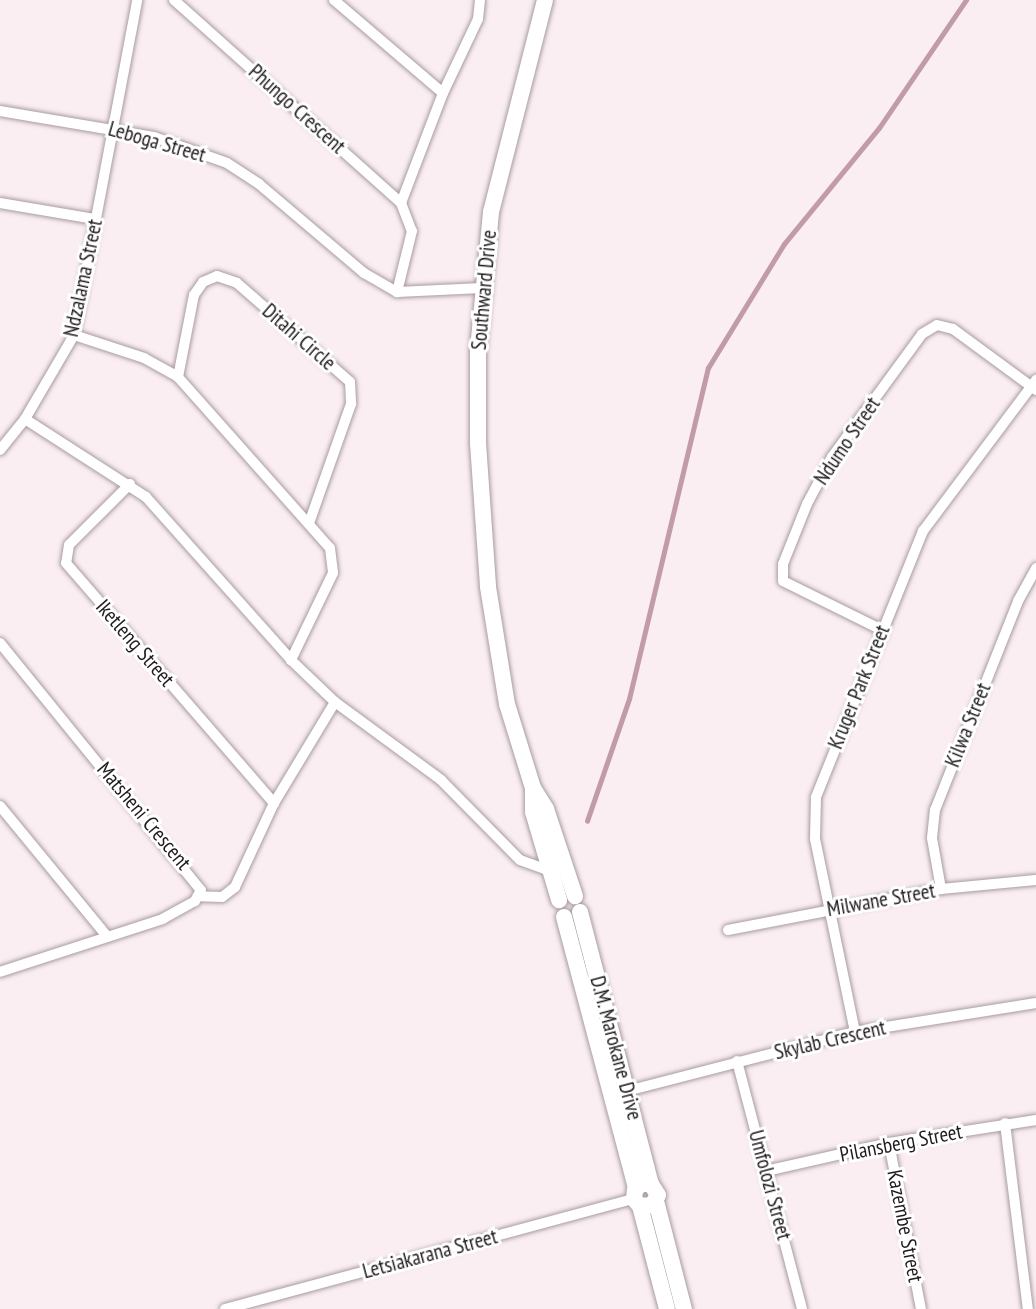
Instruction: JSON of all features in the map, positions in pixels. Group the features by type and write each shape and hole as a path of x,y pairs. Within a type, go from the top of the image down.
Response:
{"main road":[{"name":"Southward Drive","path":"488,587 478,443 482,288 499,171 545,0"},
{"name":"D.M. Marokane Drive","path":"488,587 507,704 533,788 555,831 567,898"},
{"name":"D.M. Marokane Drive","path":"533,788 533,812 551,871 567,898 581,902 572,915 643,1196 667,1309"},
{"name":"D.M. Marokane Drive","path":"572,915 627,1091 643,1196 684,1309"}],"street":[{"path":"112,128 137,0"},
{"name":"Phungo Crescent","path":"174,0 401,203 412,225 397,292"},
{"path":"334,0 443,93"},
{"path":"401,203 443,93 478,19 480,0"},
{"name":"Leboga Street","path":"0,111 112,128 190,148 226,163 259,184 364,273 397,292"},
{"name":"Ndzalama Street","path":"0,450 25,419 74,335 112,128"},
{"path":"0,204 95,219"},
{"name":"Ditahi Circle","path":"178,377 194,295 203,282 218,276 237,283 350,382 351,404 309,523"},
{"path":"397,292 482,288"},
{"name":"Ndumo Street","path":"882,630 783,581 783,564 807,503 832,457 922,334 937,326 953,329 1034,385"},
{"path":"74,335 144,358 178,377 330,548 335,565 291,660"},
{"name":"Kruger Park Street","path":"855,1032 814,827 816,797 923,531 1034,385"},
{"path":"25,419 130,484 160,510 291,660 335,702 441,780 520,860 551,871"},
{"name":"Iketleng Street","path":"130,484 69,545 66,563 274,803"},
{"name":"Kilwa Street","path":"942,889 932,838 935,810 1036,568"},
{"name":"Matsheni Crescent","path":"0,643 197,880 199,896 163,919 2,968"},
{"path":"199,896 222,897 235,887 274,803 335,702"},
{"path":"0,806 106,935"},
{"name":"Milwane Street","path":"728,930 829,908 942,889 1036,880"},
{"name":"Skylab Crescent","path":"627,1091 855,1032 1036,1003"},
{"name":"Umfolozi Street","path":"737,1061 802,1309"},
{"name":"Pilansberg Street","path":"766,1171 889,1143 1036,1120"},
{"path":"1005,1123 1028,1309"},
{"name":"Kazembe Street","path":"889,1143 921,1309"},
{"name":"Letsiakarana Street","path":"225,1309 263,1304 643,1196"}],"waterway":[{"path":"587,821 629,699 708,368 784,244 879,128 966,0"}]}
